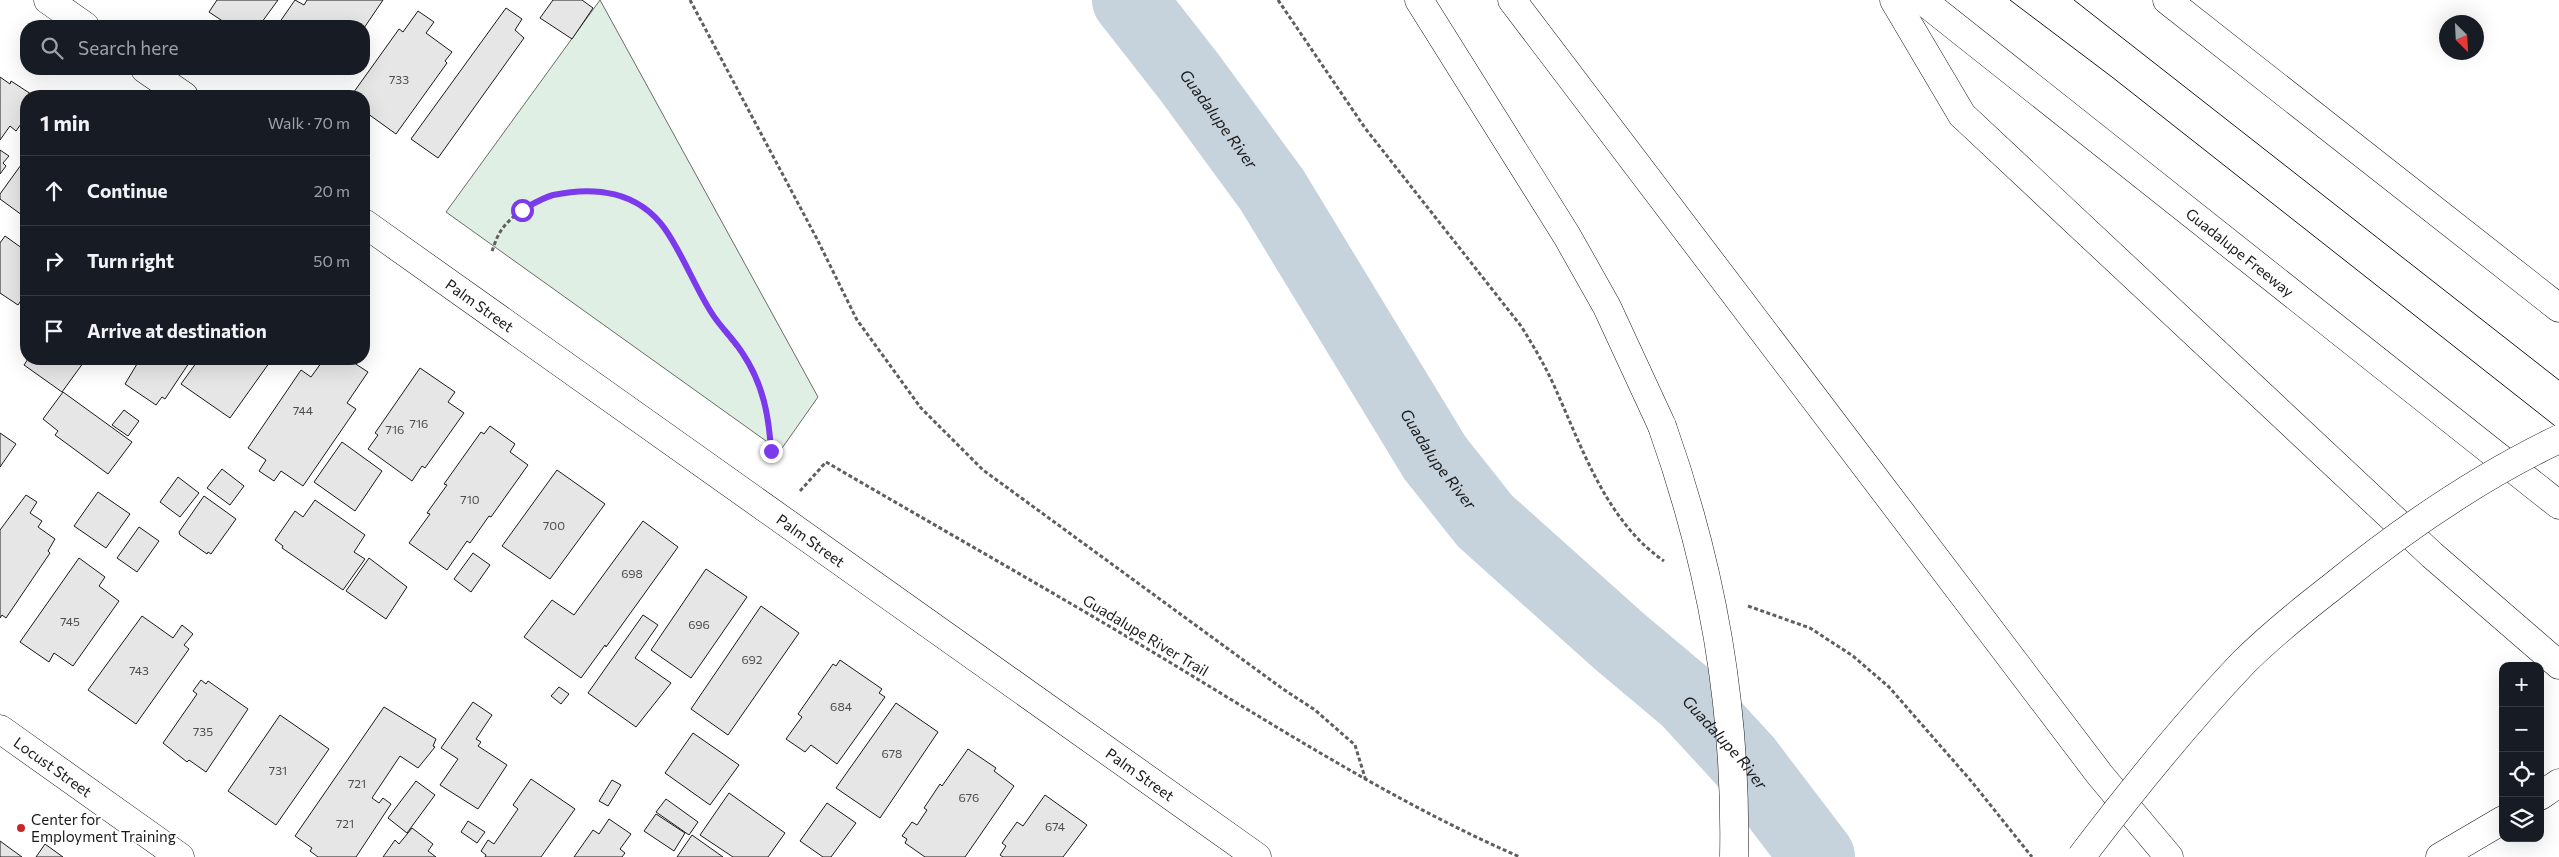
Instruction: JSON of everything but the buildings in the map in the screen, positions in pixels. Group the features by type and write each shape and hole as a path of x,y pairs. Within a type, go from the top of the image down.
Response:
{"main road":[{"path":"48,0 76,20"},
{"path":"1419,0 1566,236 1607,307 1662,426 1691,514 1720,643 1730,718 1735,794 1734,857"},
{"path":"1512,0 2100,775 2169,857"},
{"path":"1894,0 1962,115 2432,554 2559,665"},
{"name":"Guadalupe Freeway","path":"1922,0 2559,505"},
{"path":"2167,0 2559,308"},
{"path":"154,75 175,90"},
{"name":"Palm Street","path":"370,227 781,517 1257,857"},
{"path":"2081,857 2180,732 2245,662 2306,607 2382,546 2453,499 2559,439"},
{"name":"Locust Street","path":"0,729 180,857"},
{"path":"2544,793 2559,784"},
{"path":"2440,857 2499,822"}],"path":[{"path":"690,0 817,239 856,320 921,408 983,470 1283,689 1315,710 1355,745 1366,781"},
{"path":"492,251 499,233 522,210 551,196 586,191 616,193 641,206 664,228 717,323 743,353 758,381 768,411 771,451"},
{"name":"Guadalupe River Trail","path":"781,517 810,478 826,462 1084,611 1366,781 1472,836 1520,857"}],"green space":[{"path":"600,0 818,397 780,451 446,212"}],"waterway":[{"name":"Guadalupe River","path":"1129,0 1190,78 1272,190 1435,458 1485,521 1619,641 1688,699 1745,761 1818,857"}],"tram line":[{"path":"2010,0 2112,77 2559,429"},
{"path":"2074,0 2559,380"}],"place":[{"name":"Center for Employment Training","path":"21,828"}],"route":[{"path":"522,210 551,196 586,191 616,193 641,206 664,228 717,323 743,353 758,381 768,411 771,451"}]}
